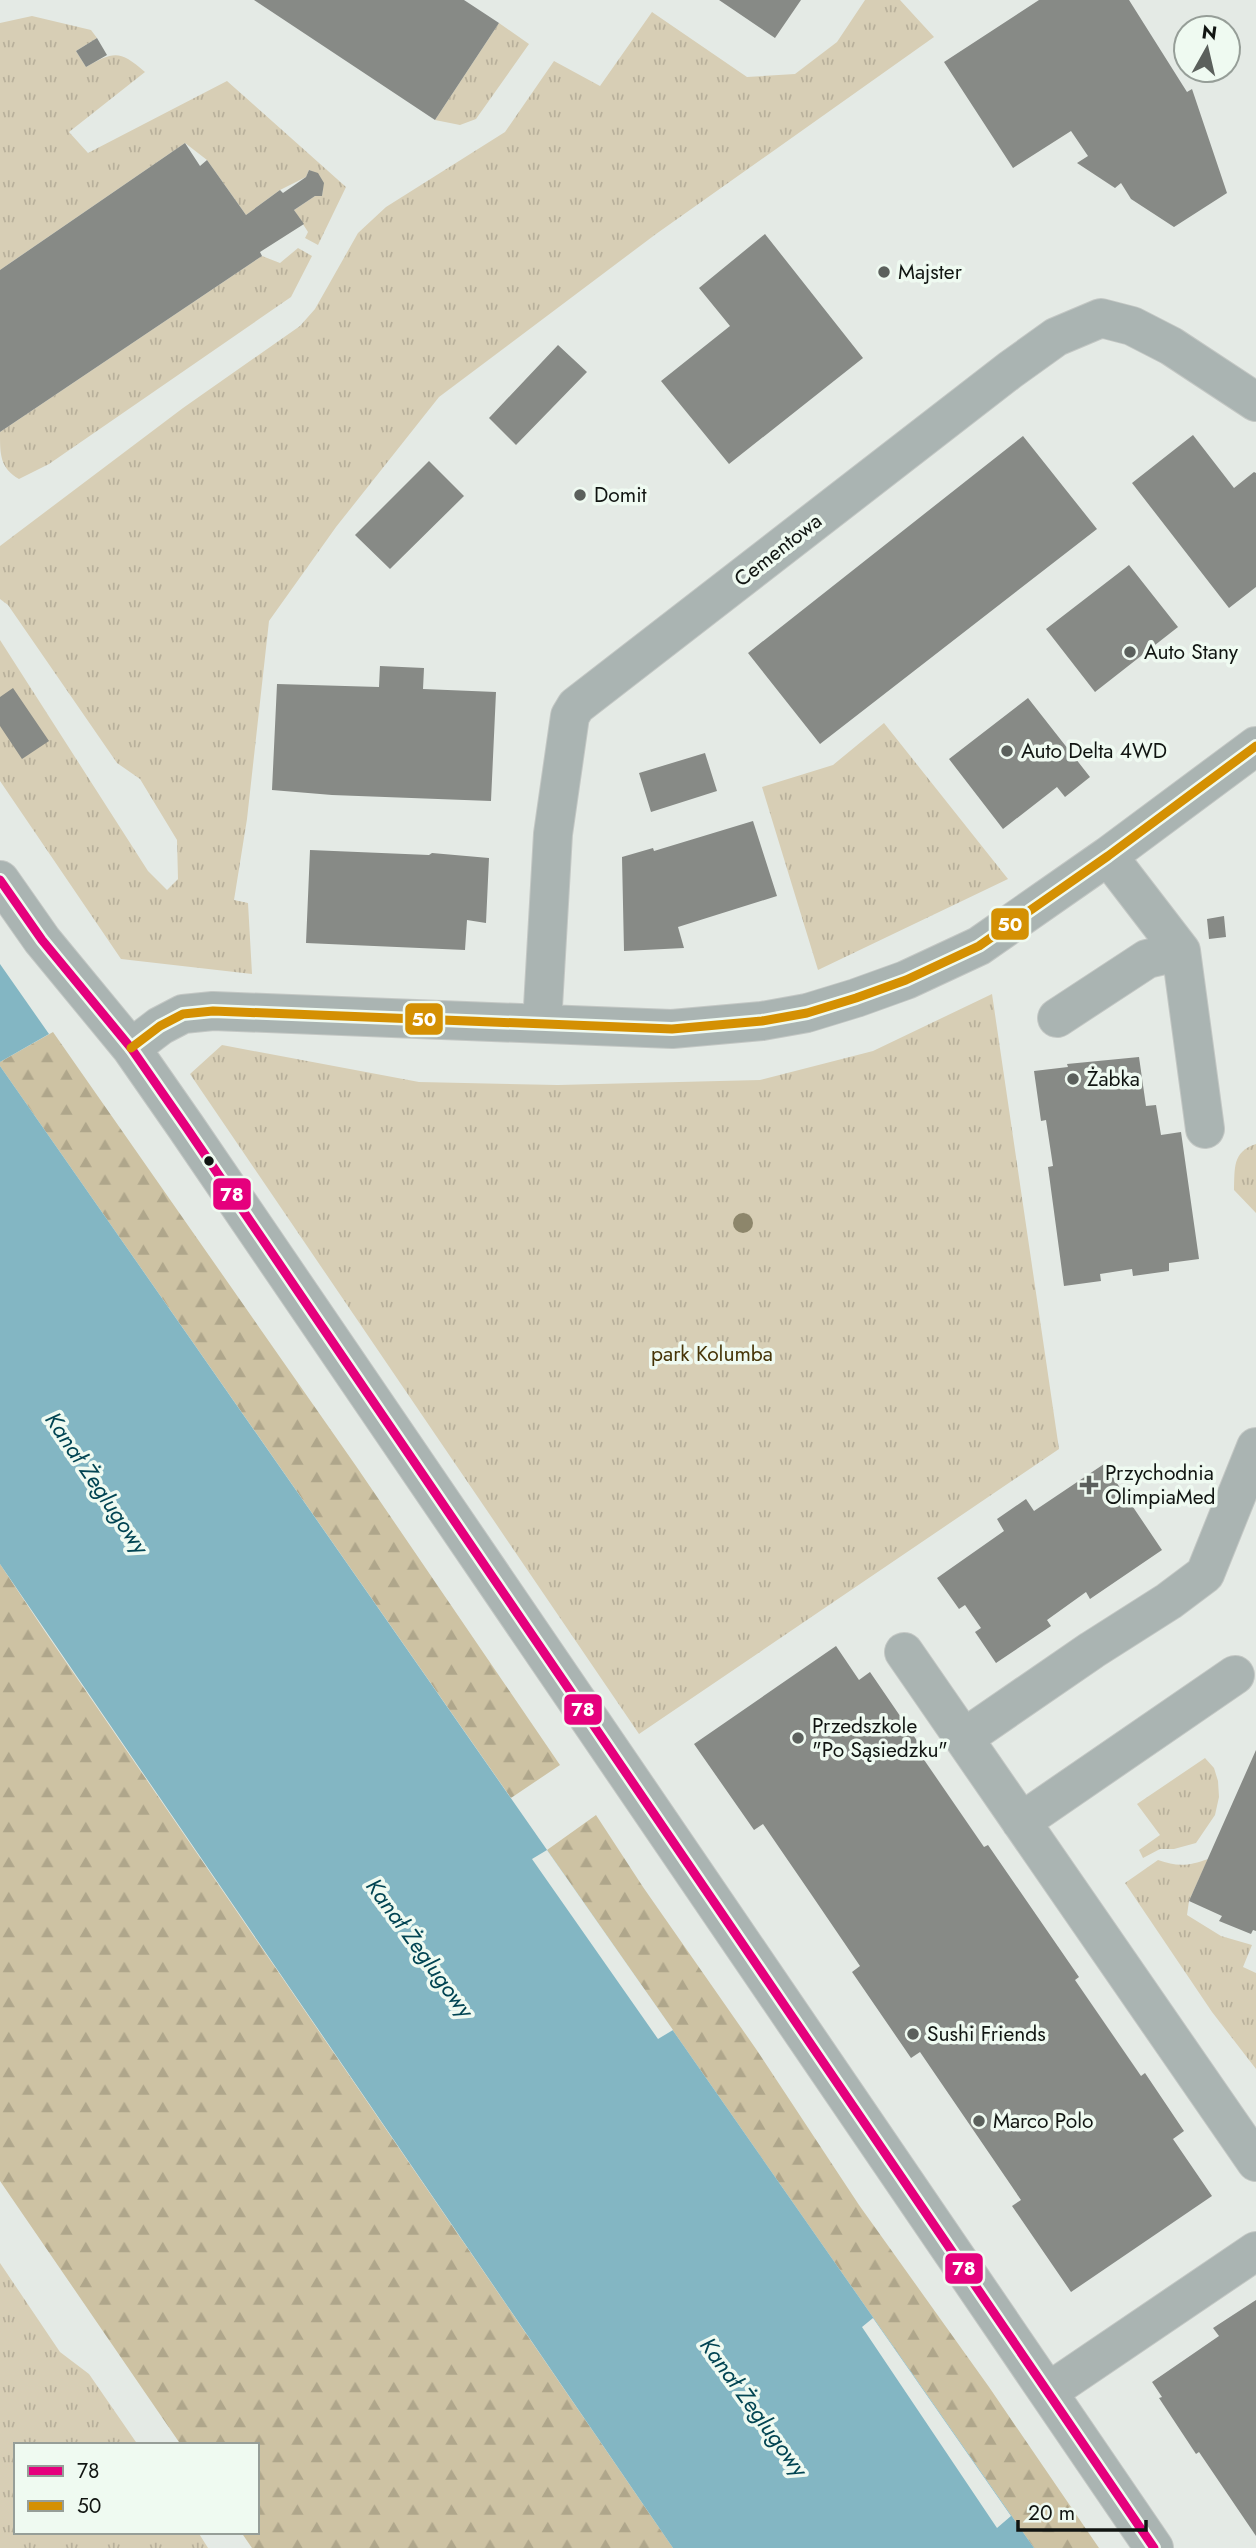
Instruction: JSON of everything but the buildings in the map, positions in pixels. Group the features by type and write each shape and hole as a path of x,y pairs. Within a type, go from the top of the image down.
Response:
{"street":[{"name":"Cementowa","path":"542,1024 554,834 570,716 576,706 1056,337 1101,318 1132,326 1171,346 1256,401"},
{"path":"131,1048 160,1026 183,1014 213,1011 672,1030 762,1021 807,1013 856,998 928,970 979,946 1108,856 1256,746"},
{"path":"1108,856 1181,951 1205,1129"},
{"path":"0,880 42,940 131,1048 1154,2548"},
{"path":"1057,1018 1147,959 1181,951"},
{"path":"964,1738 1205,1574 1255,1452"},
{"path":"904,1652 1256,2162"},
{"path":"1021,1822 1235,1675"},
{"path":"1048,2392 1256,2251"}],"green space":[{"path":"865,0 900,0 934,37 656,234 439,397 336,527 269,621 247,819 234,900 248,903 252,974 121,959 0,781 0,640 148,871 167,890 178,879 177,840 140,779 117,763 8,605 0,599 0,546 183,408 300,326 315,309 358,233 386,207 505,132 554,61 600,86 652,12 747,77 795,74 837,42"},
{"path":"32,16 91,30 97,38 76,51 86,67 117,55 145,72 69,132 88,153 227,81 346,187 318,245 305,238 308,232 294,210 315,196 322,196 322,183 317,174 309,170 306,177 280,190 246,215 207,160 185,143 0,270 0,23"},
{"path":"499,23 529,44 476,119 460,125 435,120"},
{"path":"298,248 312,256 291,297 49,464 19,479 8,470 1,454 0,432 262,256 280,263"},
{"path":"884,723 1008,879 818,970 762,787 833,765"},
{"name":"park Kolumba","path":"992,994 1059,1449 639,1734 190,1074 222,1045 419,1082 558,1085 760,1080 873,1051"},
{"path":"53,1032 356,1466 560,1765 511,1798 0,1066 0,1062"},
{"path":"1256,1144 1256,1213 1234,1190 1236,1162 1243,1151"},
{"path":"0,1564 673,2548 252,2548 242,2534 259,2534 259,2443 180,2443 0,2181"},
{"path":"1205,1758 1214,1768 1218,1781 1219,1797 1215,1815 1196,1843 1174,1849 1160,1849 1143,1858 1139,1850 1160,1835 1137,1804"},
{"path":"596,1815 859,2205 989,2387 1099,2548 1034,2548 547,1850"},
{"path":"1208,1859 1189,1901 1187,1915 1221,1936 1252,1945 1243,1967 1256,1973 1256,2069 1212,2012 1125,1883 1158,1860 1183,1865"},
{"path":"0,2263 60,2352 89,2374 137,2443 14,2443 14,2534 199,2534 208,2548 0,2548"}],"water":[{"path":"0,964 49,1034 0,1062"},
{"name":"Kanał Żeglugowy","path":"0,1066 1034,2548 673,2548 0,1564"}],"pier":[{"path":"547,1850 673,2030 658,2039 532,1859"},
{"path":"873,2318 1011,2516 997,2528 862,2327"}],"transit line":[{"name":"50","path":"131,1048 160,1026 183,1014 213,1011 672,1029 762,1021 807,1013 906,980 979,946 1108,856 1256,746"},
{"name":"78","path":"0,880 42,940 131,1048 186,1127 1154,2548"}],"place":[{"name":"Majster","path":"884,272"},
{"name":"Domit","path":"580,495"},
{"name":"Auto Stany","path":"1130,652"},
{"name":"Auto Delta 4WD","path":"1007,751"},
{"name":"Żabka","path":"1073,1079"},
{"name":"Przychodnia OlimpiaMed","path":"1089,1485"},
{"name":"Przedszkole \"Po Sąsiedzku\"","path":"798,1738"},
{"name":"Sushi Friends","path":"913,2034"},
{"name":"Marco Polo","path":"979,2121"}]}
